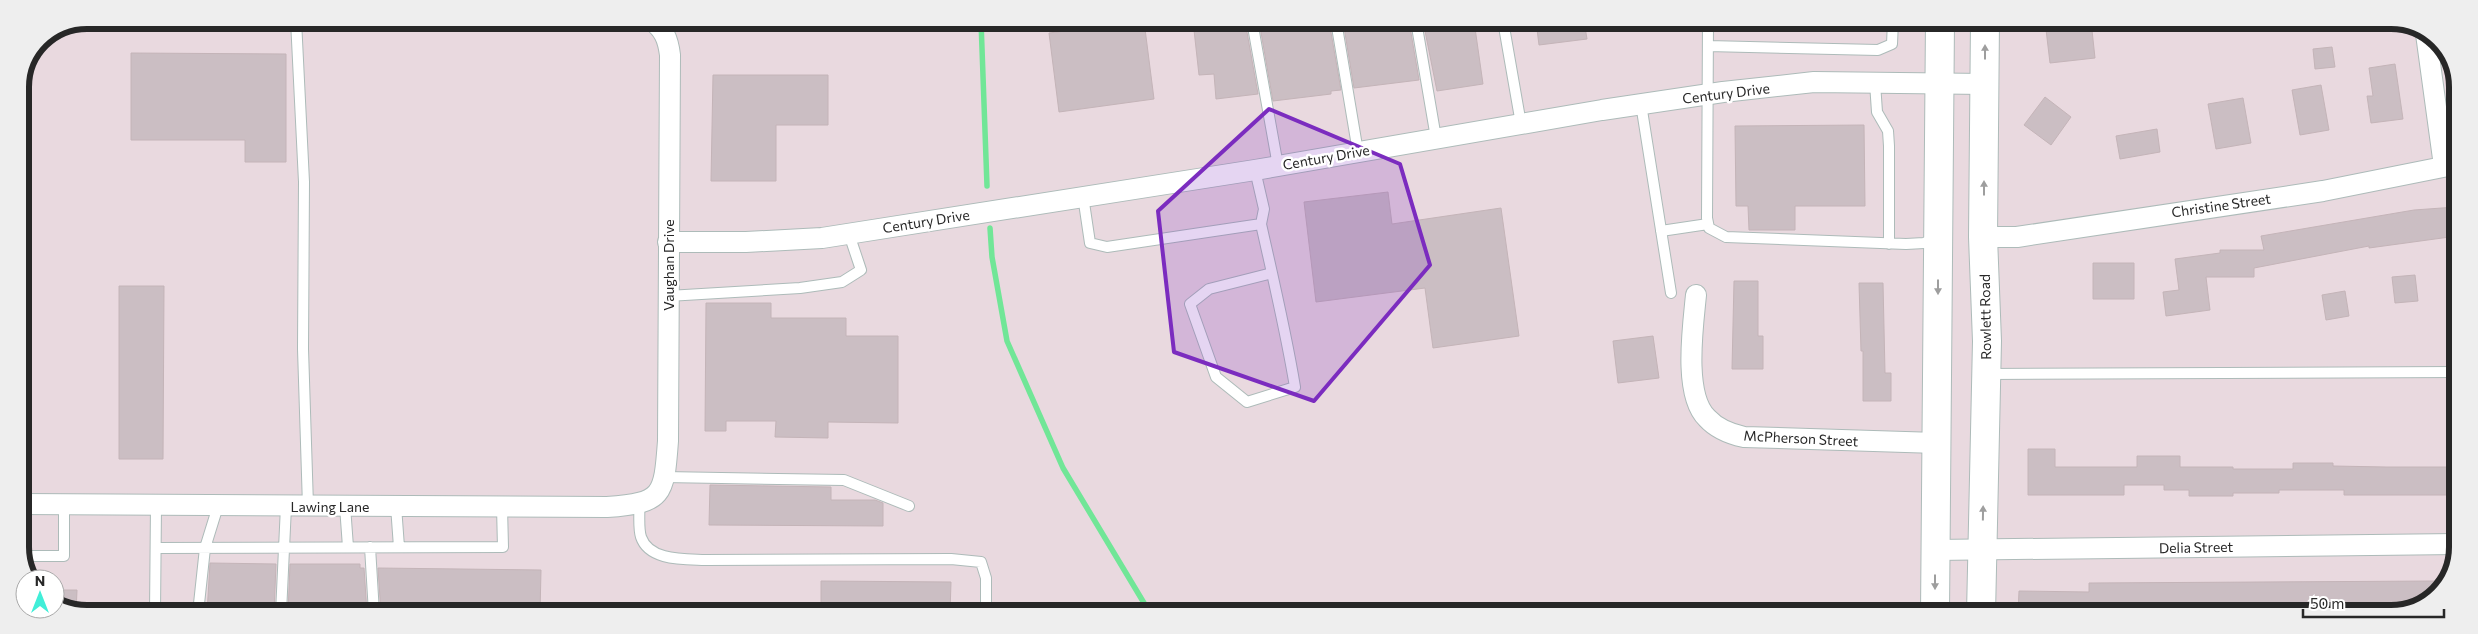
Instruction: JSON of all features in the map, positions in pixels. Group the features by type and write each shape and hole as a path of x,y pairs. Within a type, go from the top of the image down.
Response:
{"main road":[{"path":"1935,605 1940,29"},
{"name":"Rowlett Road","path":"1981,605 1986,374 1984,237 1985,29"}],"street":[{"name":"Vaughan Drive","path":"639,504 651,500 664,477 668,441 670,55 668,39 662,29"},
{"path":"2427,41 2449,155"},
{"name":"Century Drive","path":"668,242 746,242 822,238 1255,170 1641,104 1814,82 1985,84"},
{"name":"Christine Street","path":"1984,237 2017,237 2323,191 2449,165"},
{"name":"McPherson Street","path":"1696,295 1691,374 1695,394 1705,417 1716,426 1730,434 1744,437 1937,443"},
{"name":"Lawing Lane","path":"29,504 607,507 639,504"},
{"name":"Delia Street","path":"1935,550 2449,544"}],"lane":[{"path":"296,29 304,182 303,349 308,506"},
{"path":"1253,29 1278,166"},
{"path":"1337,29 1358,152"},
{"path":"1417,29 1436,138"},
{"path":"1504,29 1521,124"},
{"path":"1708,29 1709,228 1726,237 1889,244 1924,243 1938,238"},
{"path":"1708,46 1878,50 1892,44 1893,29"},
{"path":"1875,83 1877,112 1888,131 1889,244"},
{"path":"1641,104 1671,292"},
{"path":"1255,170 1264,209 1261,224 1272,273 1296,387 1247,402 1216,377 1190,304 1209,289 1272,273"},
{"path":"1083,196 1090,243 1107,247 1261,224"},
{"path":"1661,230 1708,224"},
{"path":"668,296 800,288 842,282 861,270 849,234"},
{"path":"1986,374 2449,372"},
{"path":"664,477 844,480 910,506"},
{"path":"30,556 64,556 64,504"},
{"path":"639,504 641,537 652,552 674,558 705,560 952,559 981,562 986,578 986,605"},
{"path":"155,605 156,506"},
{"path":"199,605 205,548 218,506"},
{"path":"281,605 286,506"},
{"path":"345,506 348,548"},
{"path":"396,506 399,548"},
{"path":"156,548 503,547 502,507"},
{"path":"370,548 374,605"}],"highlighted area":[{"path":"1269,109 1400,164 1430,265 1314,401 1174,352 1158,211"}],"building":[{"path":"1081,29 1145,29 1154,99 1059,112 1049,33"},
{"path":"1194,29 1246,29 1258,94 1216,99 1214,74 1199,75"},
{"path":"1260,29 1330,29 1341,90 1331,91 1331,94 1273,101"},
{"path":"1344,29 1410,29 1419,80 1354,88"},
{"path":"1425,29 1475,29 1483,84 1437,91"},
{"path":"1537,29 1585,29 1587,39 1539,45"},
{"path":"2046,29 2092,29 2095,58 2050,63"},
{"path":"2332,47 2335,67 2315,69 2313,49"},
{"path":"131,53 286,54 286,162 245,162 245,140 131,140"},
{"path":"2395,64 2403,119 2371,123 2367,96 2373,96 2369,68"},
{"path":"713,75 828,75 828,125 776,125 776,181 711,181"},
{"path":"2321,85 2329,130 2300,135 2292,90"},
{"path":"2045,97 2071,117 2051,145 2024,125"},
{"path":"2243,98 2251,143 2216,149 2208,104"},
{"path":"1864,125 1865,206 1795,206 1795,230 1749,230 1748,206 1736,206 1735,126"},
{"path":"2157,129 2160,152 2120,159 2116,136"},
{"path":"1388,192 1392,224 1501,208 1519,336 1433,348 1425,288 1316,302 1304,202"},
{"path":"2449,208 2449,237 2369,248 2369,246 2254,268 2254,277 2206,277 2210,310 2166,316 2163,292 2179,290 2175,259 2220,253 2220,250 2264,250 2261,236 2414,210"},
{"path":"2093,263 2134,263 2134,299 2093,299"},
{"path":"2415,275 2418,301 2395,303 2392,277"},
{"path":"1734,281 1758,281 1758,336 1763,336 1763,369 1732,369"},
{"path":"1859,283 1883,283 1885,373 1891,373 1891,401 1863,401 1863,351 1861,351"},
{"path":"119,286 164,286 163,459 119,459"},
{"path":"2345,291 2349,316 2326,320 2322,295"},
{"path":"706,303 771,303 771,318 846,318 846,336 898,336 898,423 828,422 828,438 775,437 776,421 726,421 726,431 705,431"},
{"path":"1653,336 1659,378 1618,383 1613,341"},
{"path":"2028,449 2055,449 2055,467 2137,467 2137,456 2180,456 2180,467 2293,469 2293,463 2333,463 2333,466 2449,467 2449,495 2344,495 2344,490 2279,490 2279,493 2233,493 2233,496 2189,496 2189,490 2164,490 2164,485 2124,485 2124,495 2028,495"},
{"path":"710,485 831,487 831,500 875,500 883,503 883,526 709,525"},
{"path":"210,563 276,564 274,605 207,605"},
{"path":"290,564 360,564 360,568 364,568 366,605 288,605"},
{"path":"378,568 541,570 540,605 380,605"},
{"path":"821,581 951,582 950,605 821,605"},
{"path":"2435,581 2435,586 2420,598 2403,604 2392,605 2018,605 2019,591 2089,592 2089,583"},
{"path":"65,590 77,590 76,604 65,601"}],"waterway":[{"path":"981,29 987,186"},
{"path":"990,228 992,257 1007,341 1063,468 1145,605"}]}
